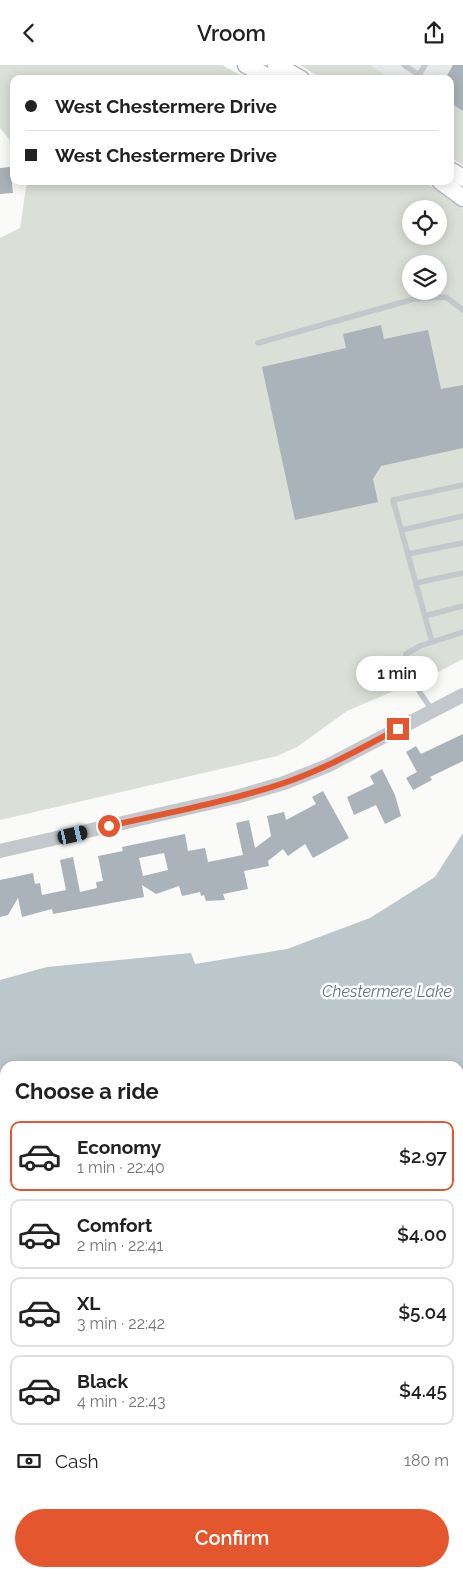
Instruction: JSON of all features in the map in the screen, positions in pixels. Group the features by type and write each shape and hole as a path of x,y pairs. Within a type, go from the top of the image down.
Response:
{"main road":[{"path":"246,65 265,75"},
{"path":"276,65 294,75"},
{"path":"445,185 463,198"}],"street":[{"path":"0,851 226,799 284,783 327,766 463,695"}],"lane":[{"path":"404,65 419,75 425,65"},
{"path":"258,343 414,299 446,297 463,310"},
{"path":"432,642 393,500 463,485"},
{"path":"402,530 463,516"},
{"path":"408,554 463,543"},
{"path":"416,583 463,573"},
{"path":"425,616 463,606"},
{"path":"433,711 417,687 404,659 406,654 432,642 463,632"}],"shaded area":[{"path":"0,65 222,65 240,75 10,75 10,140 0,128"},
{"path":"300,65 370,65 386,75 316,75"},
{"path":"339,65 463,65 463,144 454,137 454,75 355,75"},
{"path":"454,106 463,111 463,165 454,159"},
{"path":"26,185 429,185 463,209 463,659 438,672 347,711 297,747 277,756 0,820 0,238 20,228"}],"water":[{"name":"Chestermere Lake","path":"463,833 463,1061 0,1061 0,980 47,967 191,953 195,964 287,949 370,918 435,877"}],"building":[{"path":"453,65 463,65 463,111 454,105 454,75 447,75"},
{"path":"10,167 10,185 12,185 13,193 0,194 0,168"},
{"path":"381,325 384,339 428,330 441,389 463,385 463,448 381,466 373,479 378,502 295,520 262,367 346,348 343,334"},
{"path":"463,734 463,761 430,777 432,780 413,790 406,778 417,772 406,752 416,746 421,754"},
{"path":"382,769 395,795 401,816 385,824 376,805 354,815 347,797 374,784 370,776"},
{"path":"323,791 349,838 313,858 305,844 288,856 283,849 268,861 269,866 244,871 248,889 223,894 225,900 206,901 204,895 201,896 200,892 182,896 179,886 156,894 142,885 144,897 53,914 52,909 22,917 18,898 8,915 0,917 0,880 33,873 35,884 40,883 42,895 66,890 60,860 73,857 80,892 97,888 96,882 103,881 98,856 123,851 122,847 185,834 188,851 205,848 208,862 243,855 236,823 249,820 255,848 271,836 267,816 284,812 286,820 316,804 312,797","holes":["164,853 168,870 143,876 139,858"]}],"route":[{"path":"109,826 236,797 284,783 327,766 398,729"}]}
